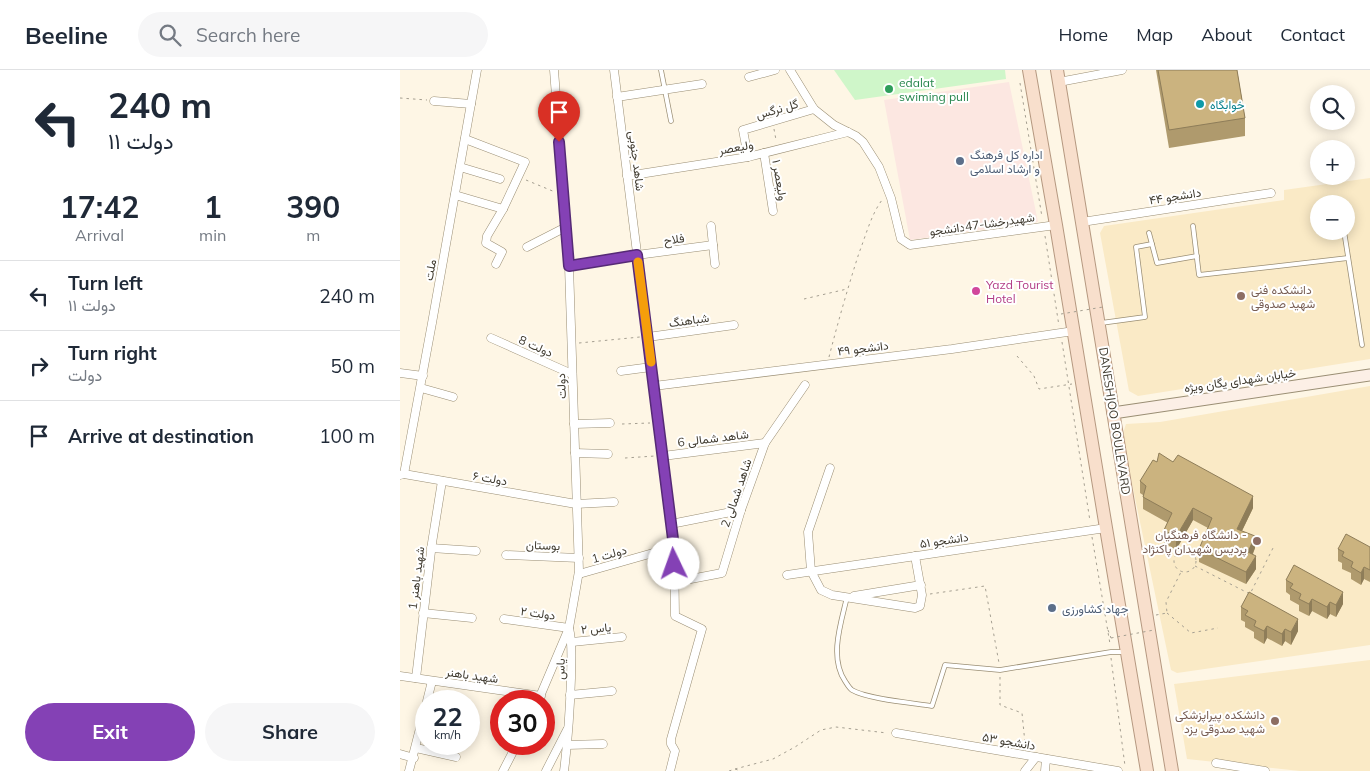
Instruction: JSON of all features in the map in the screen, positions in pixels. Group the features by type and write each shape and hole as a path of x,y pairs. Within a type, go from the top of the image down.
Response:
{"main road":[{"path":"1029,70 1074,331 1145,769"},
{"name":"DANESHJOO BOULEVARD","path":"1058,76 1171,768"}],"street":[{"name":"ملت","path":"402,475 423,376 477,70"},
{"name":"دولت","path":"544,690 568,628 579,574 569,266 554,70"},
{"name":"شاهد جنوبی","path":"614,70 674,547 675,616 702,629 671,739 671,744 676,752 670,771"},
{"path":"749,77 775,70"},
{"path":"790,70 814,109 834,126 856,136 864,142 879,167 888,192"},
{"path":"1058,76 1122,70"},
{"path":"617,98 702,84"},
{"path":"434,101 471,104"},
{"name":"گل نرگس","path":"748,157 742,130 814,109"},
{"name":"ولیعصر","path":"627,176 748,157 848,132"},
{"path":"465,139 525,162 486,243 502,252 496,264"},
{"name":"ولیعصر ۱","path":"764,153 773,211"},
{"path":"460,167 500,179"},
{"name":"شهیدرخشا-47دانشجو","path":"888,192 901,238 910,245 1056,225"},
{"name":"دانشجو ۴۴","path":"1082,222 1271,193"},
{"path":"455,195 503,208"},
{"path":"711,226 715,264"},
{"path":"527,247 566,227"},
{"name":"فلاح","path":"569,266 713,245"},
{"name":"شباهنگ","path":"648,336 734,325"},
{"name":"دانشجو ۴۹","path":"654,386 952,349 1074,331"},
{"name":"دولت 8","path":"491,338 572,374"},
{"path":"621,371 651,367"},
{"path":"400,373 423,376"},
{"name":"خیابان شهدای یگان ویژه","path":"1113,413 1370,375"},
{"name":"شاهد شمالی 2","path":"675,582 722,573 741,510 765,443 805,385"},
{"path":"420,388 453,397"},
{"path":"574,424 610,423"},
{"name":"شاهد شمالی 6","path":"663,456 765,443"},
{"path":"575,453 608,454"},
{"path":"830,468 808,532 810,571 821,590 846,598 915,608 920,606 922,595 915,556"},
{"name":"دولت ۶","path":"402,475 576,504 614,502"},
{"name":"شهید باهنر 1","path":"416,678 431,548 442,481"},
{"path":"671,524 741,510"},
{"name":"دانشجو ۵۱","path":"787,575 1106,528"},
{"name":"دولت 1","path":"579,574 674,547"},
{"path":"431,548 476,551"},
{"name":"بوستان","path":"506,555 579,558"},
{"path":"846,598 921,585"},
{"path":"423,613 472,618"},
{"name":"دولت ۲","path":"504,619 568,628"},
{"name":"یاس","path":"564,771 572,642 568,628"},
{"name":"یاس ۲","path":"572,642 622,637"},
{"name":"شهید باهنر","path":"400,676 490,690"},
{"path":"430,690 432,680"},
{"path":"570,696 612,691"},
{"path":"546,771 568,728"},
{"name":"دانشجو ۵۳","path":"896,734 1118,771"},
{"path":"567,745 603,744"},
{"path":"409,771 415,753"},
{"path":"400,754 414,758"},
{"path":"447,755 456,757"},
{"path":"503,771 511,755"},
{"path":"1025,771 1036,758"},
{"path":"1044,771 1046,758"},
{"path":"1216,763 1265,771"}],"lane":[{"path":"661,70 671,121"},
{"path":"1193,226 1200,275 1348,258"},
{"path":"1149,233 1157,263 1197,256"},
{"path":"1345,240 1362,345"},
{"path":"1099,323 1145,317 1136,247 1152,244"},
{"path":"846,598 837,655 842,676 851,689 865,696 932,706 945,664 1000,670 1111,652 1127,652"}],"path":[{"path":"1019,80 1111,652 1126,771"},
{"path":"400,98 434,101"},
{"path":"774,121 776,149"},
{"path":"518,176 563,195"},
{"path":"827,364 847,289 866,233 877,207 888,192"},
{"path":"804,299 847,289"},
{"path":"1061,314 1104,307"},
{"path":"571,344 648,336"},
{"path":"1017,356 1034,376 1039,388 1082,382"},
{"path":"622,424 658,422"},
{"path":"625,458 663,456"},
{"path":"1158,546 1177,555"},
{"path":"1195,566 1250,594 1274,546"},
{"path":"1185,550 1192,552 1196,559 1195,566 1189,571 1181,571 1176,566 1174,559 1178,552 1185,550"},
{"path":"1181,571 1166,602 1167,613 1191,633 1218,628"},
{"path":"922,595 985,586 1000,670 1000,705 1022,713 1025,743"},
{"path":"1147,618 1167,613"},
{"path":"1107,628 1111,638 1154,630"},
{"path":"729,771 774,759 821,730 836,727 896,734"},
{"path":"735,768 740,771"}],"shaded area":[{"name":"اداره کل فرهنگ و ارشاد اسلامی","path":"1009,82 1038,222 910,240 884,100"},
{"name":"دانشکده فنی شهید صدوقی","path":"1370,178 1370,359 1138,396 1129,391 1100,233 1104,226 1284,200 1284,190 1320,185 1355,185 1355,180"},
{"name":"دانشگاه فرهنگیان - پردیس شهیدان پاکنژاد","path":"1370,386 1370,645 1177,673 1171,670 1122,436 1126,424 1160,422"},
{"name":"دانشکده پیراپزشکی شهید صدوقی یزد","path":"1370,660 1370,771 1300,771 1187,759 1174,684"}],"green space":[{"name":"edalat swiming pull","path":"834,70 1005,70 1006,79 855,100"}],"building":[{"name":"خوابگاه","path":"1158,70 1237,70 1245,118 1169,130"},
{"path":"1159,453 1173,462 1178,455 1253,496 1237,529 1255,536 1248,552 1256,556 1246,572 1199,549 1212,518 1193,508 1176,537 1164,530 1172,513 1143,497 1146,486 1140,481 1153,460 1157,462"},
{"path":"1346,534 1370,547 1370,570 1364,567 1361,573 1351,567 1353,562 1342,556 1344,552 1338,549"},
{"path":"1294,565 1343,592 1336,605 1330,602 1327,607 1312,599 1309,604 1299,599 1301,594 1290,588 1293,584 1286,580"},
{"path":"1249,592 1298,619 1291,632 1285,629 1282,634 1267,626 1264,631 1254,626 1256,621 1245,615 1248,611 1241,607"}],"slow traffic":[{"path":"638,262 651,362"}],"place":[{"name":"edalat swiming pull","path":"889,89"},
{"name":"خوابگاه","path":"1200,104"},
{"name":"اداره کل فرهنگ و ارشاد اسلامی","path":"960,161"},
{"name":"Yazd Tourist Hotel","path":"976,291"},
{"name":"دانشکده فنی شهید صدوقی","path":"1241,296"},
{"name":"دانشگاه فرهنگیان - پردیس شهیدان پاکنژاد","path":"1257,541"},
{"name":"جهاد کشاورزی","path":"1052,608"},
{"name":"دانشکده پیراپزشکی شهید صدوقی یزد","path":"1275,721"}],"route":[{"path":"559,142 569,266 637,255 674,547 674,564"}]}
